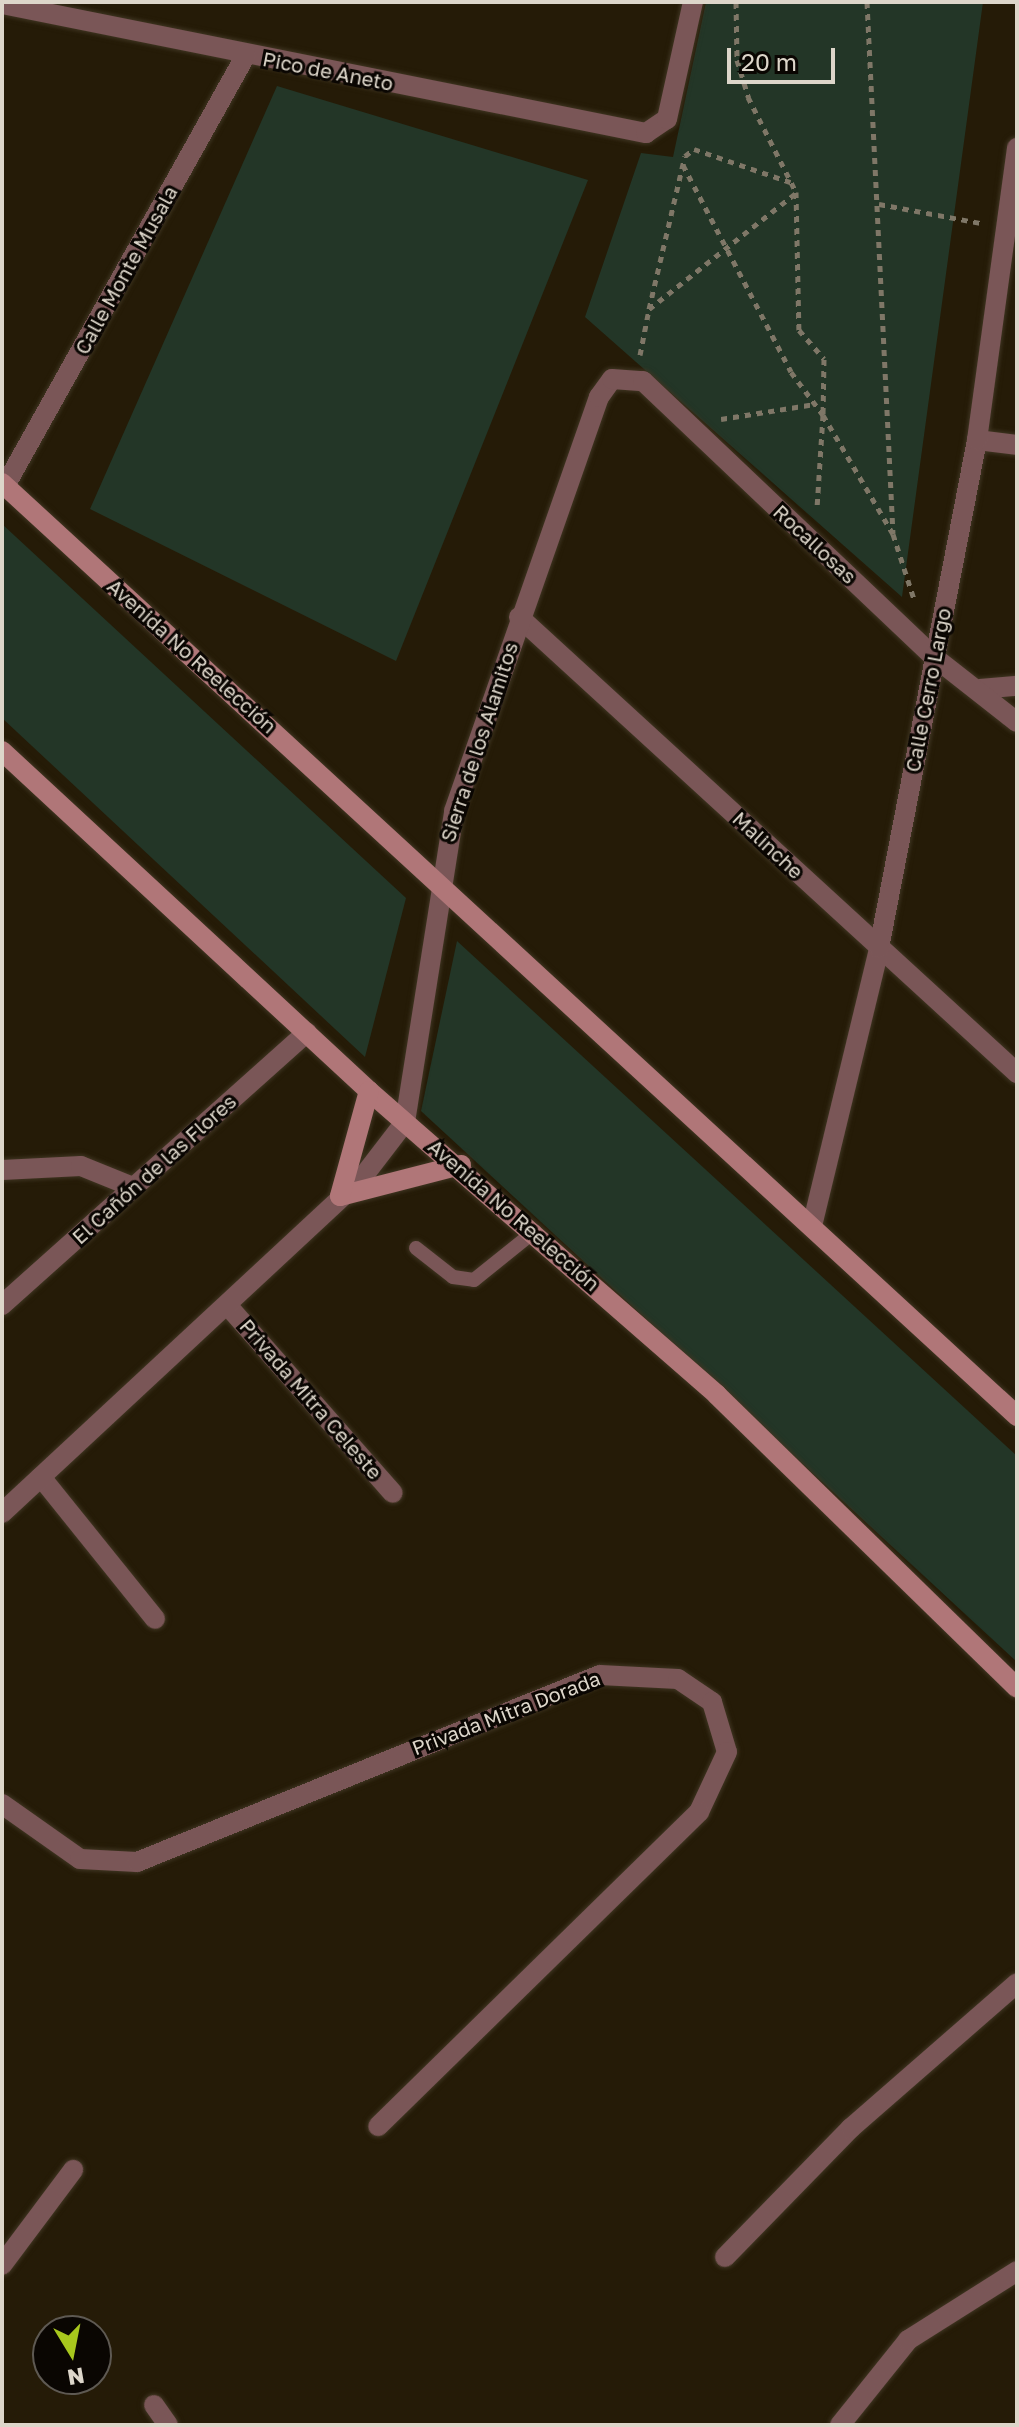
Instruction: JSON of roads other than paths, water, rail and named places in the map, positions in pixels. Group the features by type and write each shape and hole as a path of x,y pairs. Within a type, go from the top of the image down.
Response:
{"street":[{"name":"Pico de Aneto","path":"2,4 246,55 655,131 667,119 693,2"},
{"name":"Calle Monte Musala","path":"4,484 246,55"},
{"name":"Calle Cerro Largo","path":"812,1226 879,948 977,440 1006,228 1014,194 1017,148"},
{"name":"Sierra de los Alamitos","path":"405,1122 440,881 454,811 519,617 612,379 635,377"},
{"name":"Rocallosas","path":"635,377 934,657 980,689 1017,722"},
{"path":"977,440 1017,445"},
{"name":"Avenida No Reelección","path":"4,484 440,881 1017,1416"},
{"name":"Malinche","path":"519,617 1017,1073"},
{"path":"980,689 1017,686"},
{"name":"Avenida No Reelección","path":"2,751 369,1091 461,1165 717,1395 1017,1688"},
{"name":"El Cañón de las Flores","path":"2,1305 307,1032"},
{"path":"340,1196 369,1091"},
{"path":"2,1513 228,1306 340,1196 405,1122"},
{"path":"340,1196 461,1165"},
{"path":"2,1170 81,1166 133,1187"},
{"name":"Privada Mitra Celeste","path":"228,1306 393,1493"},
{"path":"41,1477 155,1619"},
{"name":"Privada Mitra Dorada","path":"2,1804 80,1859 137,1862 600,1675 678,1679 712,1702 727,1752 699,1812 378,2126"},
{"path":"725,2257 851,2128 1017,1983"},
{"path":"2,2265 73,2170"},
{"path":"840,2425 908,2340 1017,2271"},
{"path":"154,2405 168,2425"}],"lane":[{"path":"416,1248 453,1277 474,1280 535,1231"}]}
